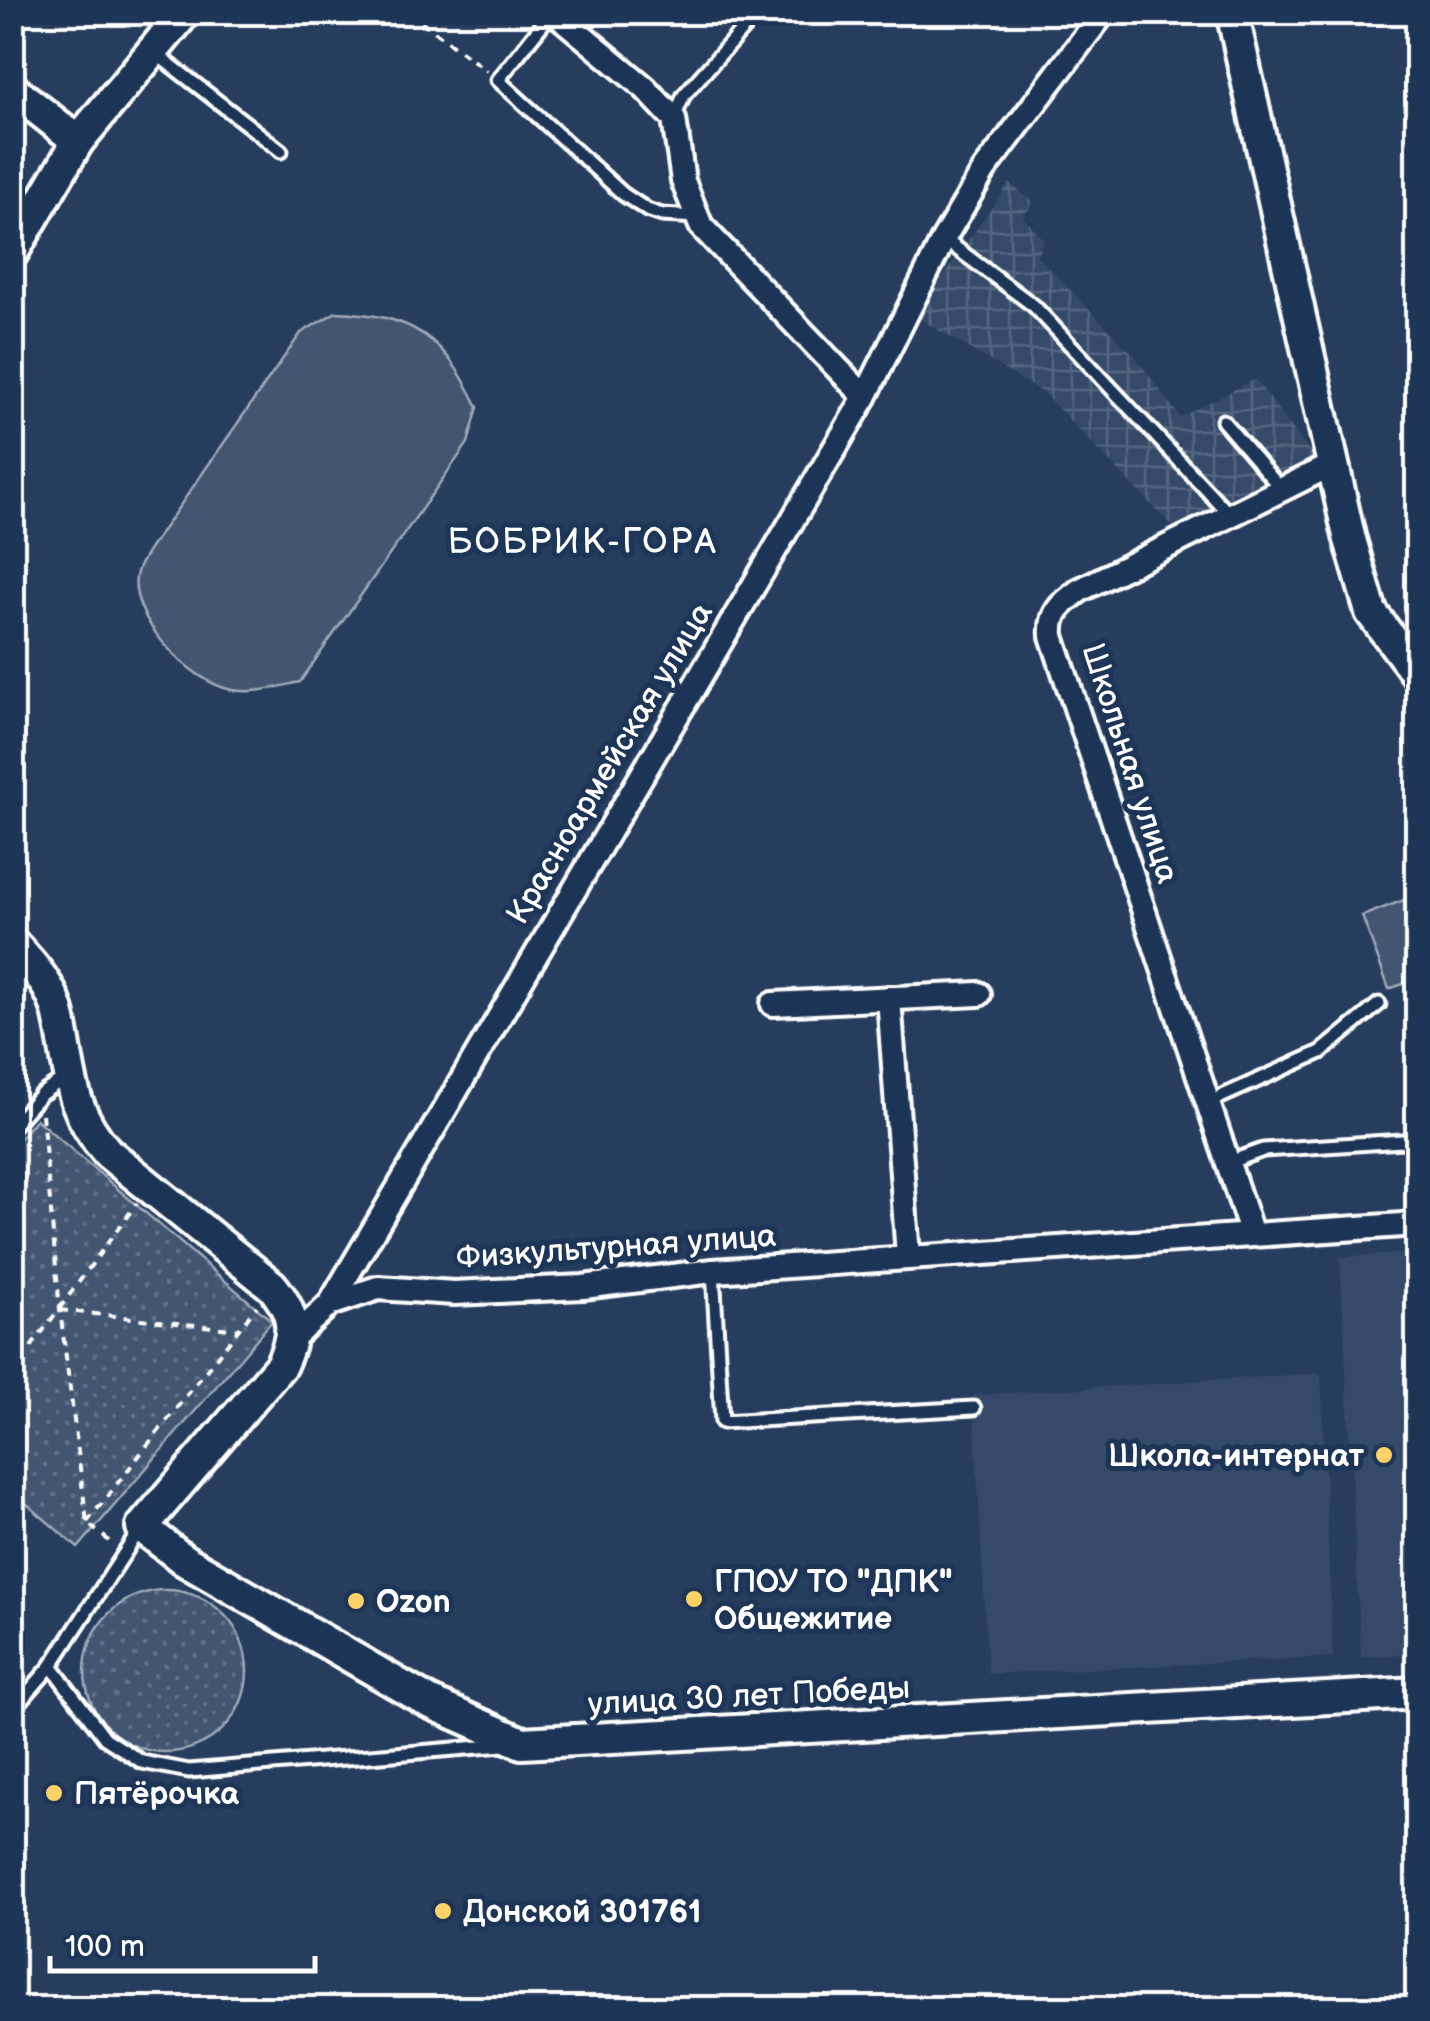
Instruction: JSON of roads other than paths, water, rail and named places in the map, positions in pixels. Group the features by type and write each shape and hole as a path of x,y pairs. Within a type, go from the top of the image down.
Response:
{"main road":[{"path":"12,253 78,140 186,12"},
{"path":"1232,12 1333,464 1371,612 1414,663"},
{"path":"12,88 78,140"},
{"path":"12,943 46,986 59,1012 68,1076 79,1110 96,1140 272,1286 288,1310 294,1337"},
{"name":"Красноармейская улица","path":"142,1527 281,1365 294,1337"},
{"name":"улица 30 лет Победы","path":"142,1527 184,1560 430,1702 522,1743 1418,1693"}],"street":[{"path":"553,12 645,88 674,118 683,181 702,226 865,398"},
{"name":"Красноармейская улица","path":"294,1337 330,1304 865,398 944,238 985,169 1104,12"},
{"name":"Школьная улица","path":"1252,1235 1085,741 1051,622 1056,610 1080,590 1333,464"},
{"path":"773,1004 979,994"},
{"path":"889,998 908,1256"},
{"name":"Физкультурная улица","path":"330,1304 378,1288 454,1292 583,1287 713,1271 908,1256 1418,1224"}],"lane":[{"path":"553,12 498,80 623,194 647,210 698,217"},
{"path":"674,118 684,96 758,12"},
{"path":"153,52 281,150"},
{"path":"944,238 1034,306 1231,516"},
{"path":"1223,421 1282,490"},
{"path":"1208,1103 1320,1052 1379,1004"},
{"path":"12,1127 40,1094 68,1076"},
{"path":"1228,1163 1263,1150 1418,1140"},
{"path":"713,1271 722,1422 974,1408"},
{"path":"12,1710 51,1666 142,1527"},
{"path":"51,1666 104,1738 142,1762 189,1770 522,1743"}],"place":[{"name":"Школа-интернат","path":"1384,1455"},
{"name":"ГПОУ ТО \"ДПК\" Общежитие","path":"694,1599"},
{"name":"Ozon","path":"356,1601"},
{"name":"Пятёрочка","path":"54,1793"},
{"name":"Донской 301761","path":"443,1911"}],"district":[{"name":"БОБРИК-ГОРА","path":"583,541"}]}
